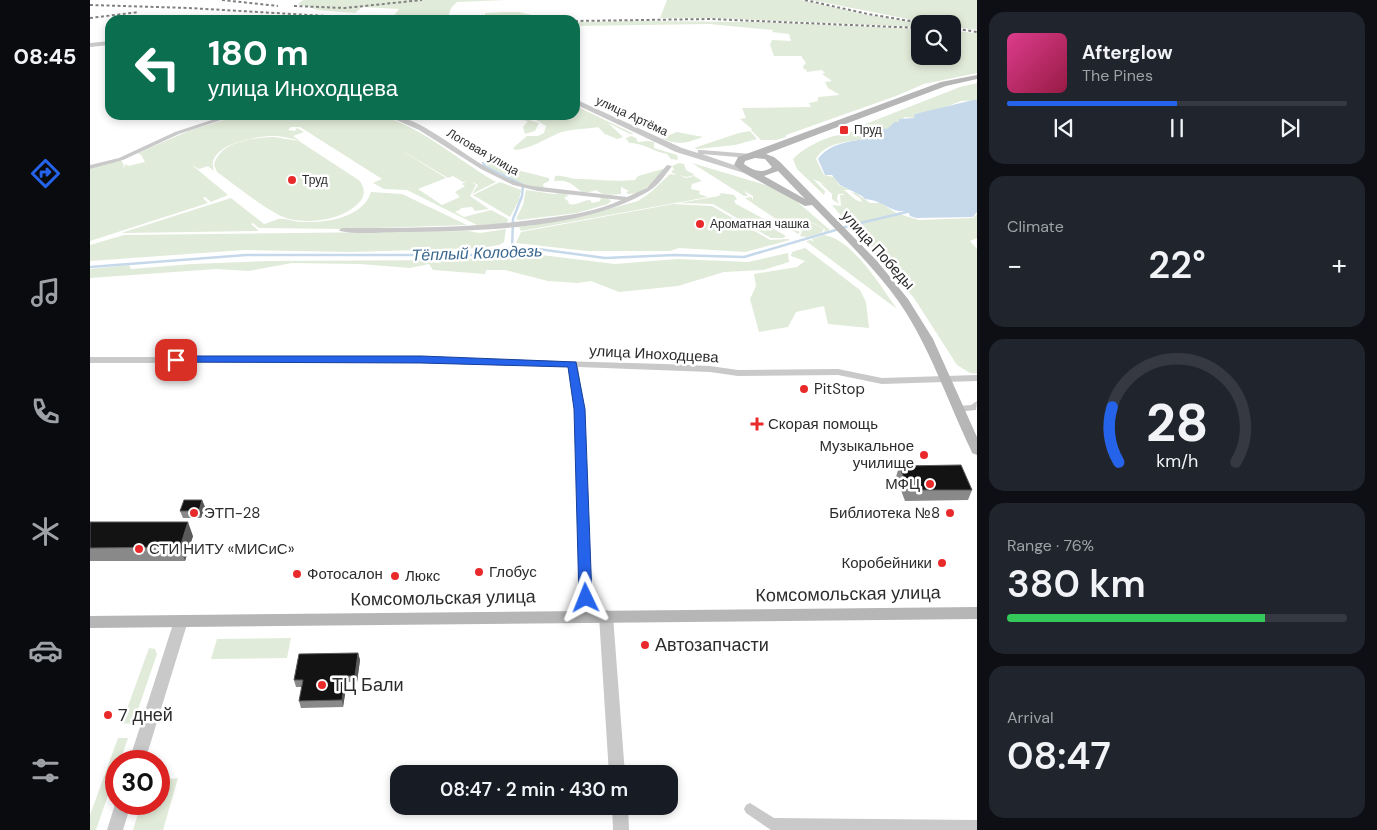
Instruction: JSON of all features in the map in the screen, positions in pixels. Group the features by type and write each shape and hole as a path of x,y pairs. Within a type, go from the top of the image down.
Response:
{"main road":[{"path":"835,226 797,197 742,168 739,162 751,155 797,140 944,84 977,76"},
{"path":"747,171 766,173 776,170 781,159 797,140"},
{"path":"751,155 781,159"},
{"name":"улица Победы","path":"781,159 835,226 873,264 904,301 927,339 977,450"},
{"name":"Комсомольская улица","path":"90,622 977,612"}],"street":[{"path":"90,45 105,44"},
{"name":"улица Артёма","path":"580,103 679,150"},
{"path":"90,167 121,159 177,133 217,120"},
{"name":"Логовая улица","path":"404,120 422,129 494,174 517,184 528,187 630,199"},
{"path":"679,150 751,155"},
{"path":"679,150 747,171"},
{"path":"342,230 460,229 520,225 582,215 648,191 665,174 669,166"},
{"name":"улица Иноходцева","path":"90,360 421,360 710,369 738,373 838,372 882,381 977,378"},
{"path":"572,364 580,409 587,617"},
{"path":"957,409 973,408 977,404"},
{"path":"606,616 616,765"},
{"path":"140,750 181,621"},
{"path":"750,809 772,824 977,826"},
{"path":"115,830 120,815"},
{"path":"621,815 622,830"}],"green space":[{"path":"303,0 506,0 457,2 451,8 449,15 394,15 399,9 362,7 355,13 318,10 298,4"},
{"path":"667,0 801,0 868,15 911,22 911,27 712,18 660,18"},
{"path":"811,0 977,0 977,30 961,28 961,15 911,15 911,20"},
{"path":"519,12 532,15 485,15 485,13"},
{"path":"580,22 760,22 911,29 911,65 961,65 961,32 977,33 977,73 924,84 896,96 786,135 786,137 776,140 761,140 740,119 746,118 742,108 811,107 809,103 818,101 818,97 840,95 828,88 825,82 832,81 822,74 825,73 822,70 807,72 806,69 804,70 803,66 806,63 801,56 774,56 770,45 772,40 791,41 789,34 772,32 773,30 709,24 580,26"},
{"path":"977,83 977,100 961,101 940,109 915,114 915,118 905,117 884,131 862,134 864,139 831,146 820,153 816,159 824,175 834,177 839,185 850,190 844,190 856,200 862,202 860,198 851,192 856,193 870,203 881,203 896,213 919,220 973,218 977,214 977,238 970,241 977,249 977,374 970,373 957,365 914,298 851,228 853,226 832,205 841,206 840,195 845,195 838,194 839,204 832,199 832,194 820,183 826,185 813,179 825,191 824,195 797,169 793,159 807,148 823,140 846,134 863,125 960,87"},
{"path":"580,108 634,134 630,134 608,123 623,137 617,139 605,134 598,127 563,132 526,148 515,150 513,148 527,136 538,136 544,133 546,126 536,120 580,120"},
{"path":"224,120 394,120 439,144 496,182 472,194 478,185 471,181 476,185 470,196 489,209 475,211 472,207 461,208 460,206 461,209 455,212 464,217 491,210 508,219 507,224 477,225 407,190 384,189 373,183 382,179 300,127 291,127 288,130 295,131 297,128 304,132 293,136 300,141 287,137 273,136 244,140 224,148 217,155 213,162 214,171 208,166 199,169 192,165 228,195 211,202 205,197 203,198 208,203 90,241 90,169 121,160 124,165 123,169 126,164 128,166 145,162 138,153 191,130","holes":["394,146 448,178 453,176 463,182 466,181 462,184 465,186 455,192 460,197 442,205 418,189 446,178"]},
{"path":"523,120 539,123 535,131 525,134 523,127 528,121"},
{"path":"750,131 757,139 735,145 694,148 739,133"},
{"path":"677,132 703,137 682,143 662,138"},
{"path":"631,136 636,138 638,142 654,142 654,148 677,155 678,158 677,160 671,159 667,154 639,144 629,143 626,138"},
{"name":"Труд","path":"274,137 299,141 360,181 364,192 360,202 346,212 327,219 305,221 285,218 246,194 217,172 214,165 217,157 230,146 247,140"},
{"path":"485,162 549,178 549,181 543,184 544,188 526,186 488,167"},
{"path":"679,163 684,164 686,170 695,175 686,177 679,175 686,178 694,176 702,181 692,184 691,189 700,191 699,194 708,197 521,231 519,227 583,216 638,201 651,192 670,174 677,175 671,172 674,169 672,166"},
{"path":"692,163 772,187 794,199 830,230 824,232 825,229 807,220 791,227 800,232 798,234 745,198 751,197 753,200 753,196 746,192 747,190 745,192 748,196 744,196"},
{"path":"663,169 663,173 651,184 634,194 628,194 626,192 629,191 621,187 621,194 604,194 596,190 582,192 565,181 554,181 555,176 612,181 635,180 638,176"},
{"path":"500,182 521,190 519,200 510,217 473,195"},
{"path":"526,190 569,195 564,198 569,204 577,204 587,200 590,200 592,203 600,201 601,197 608,198 611,201 608,204 577,213 519,220 516,219 523,205"},
{"path":"371,192 402,194 467,225 344,229 259,228 253,223 251,224 259,231 121,233 231,198 264,224 277,219 302,222 332,220 343,217 360,208 367,201"},
{"path":"721,193 734,195 737,199 734,201 736,204 766,220 772,228 786,236 783,238 771,238 713,204 679,203 719,196"},
{"path":"673,204 712,206 770,240 790,240 745,252 679,248 670,251 587,251 516,243 521,232"},
{"path":"808,221 824,229 821,233 807,237 800,236 802,231 792,227 803,225"},
{"path":"506,229 504,242 499,245 481,248 352,252 244,250 90,261 90,245 124,235 468,231 480,233"},
{"path":"824,235 834,238 845,245 865,264 897,309 806,241 811,240 814,242 812,239"},
{"path":"805,248 860,290 866,302 869,328 828,324 824,306 796,312 788,327 759,332 750,299 756,286 754,274 797,267 805,261 791,256 792,252"},
{"path":"788,253 789,262 763,270 724,272 678,286 619,292 591,281 577,283 548,281 505,270 486,270 485,274 433,270 429,264 410,268 360,264 292,263 249,271 216,269 90,278 90,269 129,265 131,269 268,261 460,260 494,255 533,254 615,264 677,259 748,262"},
{"path":"291,638 287,658 211,659 217,639"},
{"path":"149,648 155,649 157,654 133,724 122,723"},
{"path":"118,738 128,738 124,750 114,750"},
{"path":"105,774 105,804 96,830 90,830 90,815"},
{"path":"178,778 170,806 170,779"},
{"path":"138,815 167,815 163,830 133,830"}],"water":[{"path":"977,100 977,212 973,217 916,218 910,216 908,211 891,209 878,202 865,199 840,185 832,175 825,175 818,159 827,150 845,143 864,139 862,134 869,131 879,133 881,128 887,129 895,122 899,122 899,119 914,118 915,114"}],"building":[{"path":"961,465 972,490 909,490 899,466"},
{"path":"184,500 202,500 199,511 180,511"},
{"path":"90,522 188,522 180,547 90,548"},
{"name":"ТЦ Бали","path":"358,653 355,676 346,676 342,700 299,701 303,680 294,680 299,654"}],"waterway":[{"path":"483,163 486,167 523,185 522,196 513,219 512,249"},
{"name":"Тёплый Колодезь","path":"512,249 530,248 605,258 674,255 744,257 856,224 911,211"},
{"name":"Тёплый Колодезь","path":"90,267 246,255 478,255 495,249 512,249"}],"railway":[{"path":"222,0 278,6"},
{"path":"294,6 345,8 422,0"},
{"path":"805,0 911,21"},
{"path":"90,5 189,8 309,15"},
{"path":"114,15 139,12"},
{"path":"90,18 105,16"},
{"path":"580,21 710,19 911,28"},
{"path":"961,29 977,32"}],"place":[{"name":"Пруд","path":"844,130"},
{"name":"Труд","path":"292,180"},
{"name":"Ароматная чашка","path":"700,224"},
{"name":"PitStop","path":"804,389"},
{"name":"Скорая помощь","path":"757,424"},
{"name":"Музыкальное училище","path":"924,455"},
{"name":"МФЦ","path":"930,484"},
{"name":"ЭТП-28","path":"194,513"},
{"name":"Библиотека №8","path":"950,513"},
{"name":"СТИ НИТУ «МИСиС»","path":"139,549"},
{"name":"Коробейники","path":"942,563"},
{"name":"Глобус","path":"479,572"},
{"name":"Фотосалон","path":"297,574"},
{"name":"Люкс","path":"395,576"},
{"name":"Автозапчасти","path":"645,645"},
{"name":"ТЦ Бали","path":"322,685"},
{"name":"7 дней","path":"108,715"}],"route":[{"path":"176,360 421,360 572,364 580,409 586,598"}]}
